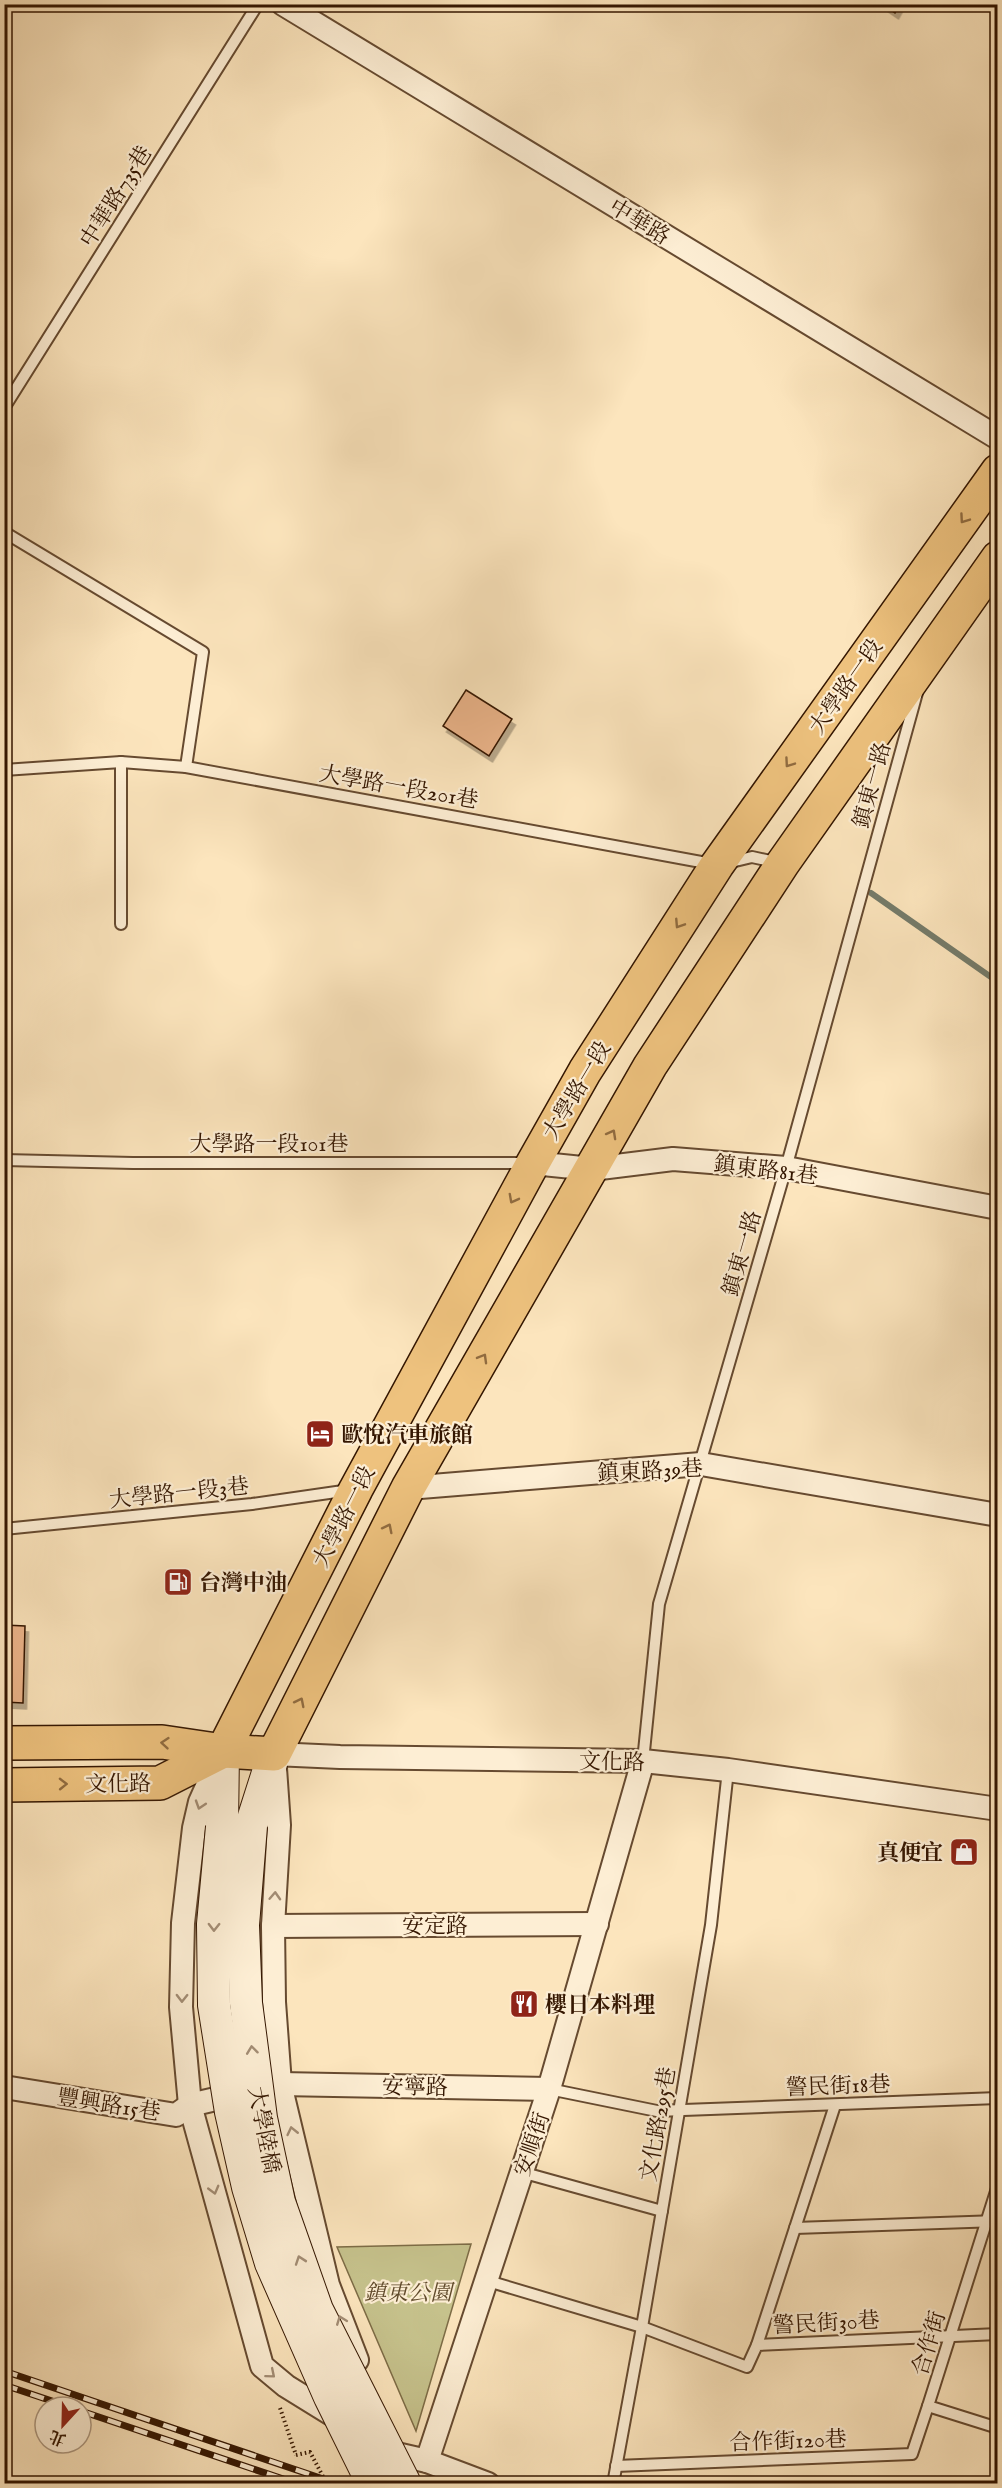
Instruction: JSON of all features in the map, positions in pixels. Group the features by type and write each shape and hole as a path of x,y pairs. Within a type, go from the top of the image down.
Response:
{"main road":[{"name":"大學路一段","path":"223,1751 356,1489 585,1071 717,865 998,471"},
{"name":"大學路一段","path":"274,1754 408,1488 650,1066 783,863 927,655 998,558"},
{"name":"文化路","path":"4,1743 162,1742 223,1751 274,1754"},
{"name":"文化路","path":"4,1785 160,1783 223,1751"}],"street":[{"name":"中華路","path":"283,4 998,438"},
{"name":"鎮東路81巷","path":"533,1163 592,1169 673,1159 786,1168 998,1209"},
{"name":"鎮東路39巷","path":"408,1488 701,1464 998,1515"},
{"name":"大學陸橋","path":"223,1751 236,1827 246,2003 261,2118 279,2202 317,2310 405,2484"},
{"path":"223,1751 200,1802 194,1828 183,1923 181,2007 190,2105 262,2366 286,2386 392,2453 427,2462 488,2484"},
{"name":"文化路","path":"274,1754 643,1761 728,1770 998,1809"},
{"name":"大學陸橋","path":"274,1754 236,1827 213,1924 214,2005 231,2112 248,2187 271,2263 330,2397 373,2484"},
{"path":"274,1754 279,1825 273,1926 274,2002 280,2084 328,2285 392,2453"},
{"name":"安順街","path":"427,2462 549,2089 643,1761"},
{"name":"安定路","path":"273,1926 597,1924"},
{"name":"豐興路15巷","path":"4,2087 176,2115 190,2105 280,2084"},
{"name":"安寧路","path":"280,2084 549,2089"}],"lane":[{"name":"中華路735巷","path":"4,408 258,4"},
{"path":"4,532 203,652 186,767"},
{"name":"鎮東一路","path":"643,1761 659,1604 786,1168 927,655"},
{"name":"大學路一段201巷","path":"4,770 121,762 186,767 717,865 753,857 783,863"},
{"path":"121,762 121,924"},
{"name":"大學路一段101巷","path":"4,1160 133,1163 533,1163"},
{"name":"大學路一段3巷","path":"4,1529 252,1504 356,1489"},
{"name":"文化路295巷","path":"613,2484 711,1925 728,1770"},
{"name":"警民街18巷","path":"549,2089 657,2111 998,2098"},
{"path":"757,2345 834,2105"},
{"path":"521,2172 662,2211"},
{"name":"合作街","path":"998,2185 992,2221 950,2336 928,2406 998,2428"},
{"path":"795,2228 992,2221"},
{"path":"488,2281 642,2327"},
{"name":"警民街30巷","path":"642,2327 747,2367 757,2345 998,2334"},
{"name":"合作街120巷","path":"616,2466 912,2454 928,2406"}],"path":[{"path":"280,2407 296,2455 310,2452 327,2484"}],"green space":[{"name":"鎮東公園","path":"471,2244 416,2431 337,2247"}],"building":[{"path":"882,4 900,4 895,13"},
{"path":"466,690 512,719 489,756 443,726"},
{"path":"4,1625 25,1626 23,1703 4,1702"}],"waterway":[{"path":"871,893 998,982"}],"railway":[{"path":"4,2371 338,2484"},
{"path":"4,2385 34,2395"},
{"path":"93,2415 298,2484"}],"place":[{"name":"歐悅汽車旅館","path":"320,1434"},
{"name":"台灣中油","path":"178,1582"},
{"name":"真便宜","path":"964,1852"},
{"name":"櫻日本料理","path":"524,2004"}]}
